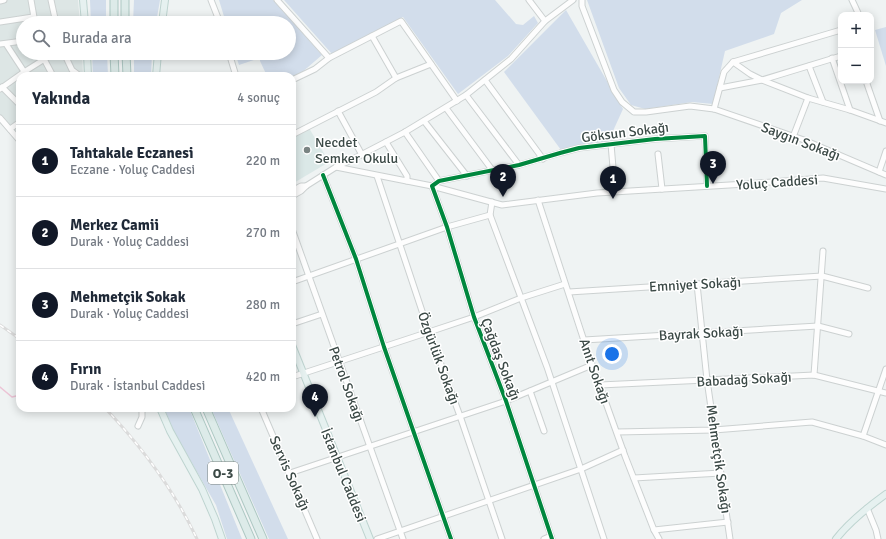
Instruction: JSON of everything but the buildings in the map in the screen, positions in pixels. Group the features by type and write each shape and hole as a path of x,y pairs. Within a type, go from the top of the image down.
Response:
{"highway":[{"path":"114,0 114,16"},
{"path":"125,0 125,16"},
{"path":"114,60 115,72"},
{"path":"126,60 127,72"},
{"name":"O-3","path":"196,412 251,539"},
{"name":"O-3","path":"208,412 263,539"}],"main road":[{"path":"83,0 84,16"},
{"path":"163,16 165,0"},
{"path":"87,60 88,72"},
{"path":"156,72 157,60"},
{"name":"İstanbul Caddesi","path":"296,356 370,539"},
{"path":"162,412 170,431 202,489 222,539"},
{"path":"836,539 845,528 867,508 886,494"}],"street":[{"path":"0,1 4,0"},
{"path":"31,0 33,16"},
{"path":"51,0 54,16"},
{"path":"211,0 217,16"},
{"path":"277,0 292,16"},
{"path":"529,0 545,21"},
{"name":"Saygın Sokağı","path":"582,0 582,6 614,90 634,112 646,112 690,106 714,109 793,137 886,175"},
{"path":"857,12 852,1 859,0"},
{"path":"296,194 336,167 405,132 466,95 511,59 545,21 570,1"},
{"path":"0,22 16,20"},
{"path":"296,21 330,58"},
{"path":"296,78 315,69 330,58 401,22 457,101"},
{"path":"714,109 724,72 733,62 838,31"},
{"path":"372,36 396,78"},
{"path":"16,42 3,44 24,72"},
{"path":"720,88 762,80 838,57"},
{"path":"832,58 850,110"},
{"path":"28,72 44,60 51,72"},
{"path":"67,60 72,70 75,72"},
{"path":"231,60 235,72"},
{"path":"733,62 750,74 762,80 808,98 850,110 886,123"},
{"path":"296,133 376,92 396,78 431,64"},
{"path":"809,66 823,102"},
{"path":"2,87 16,79"},
{"path":"0,80 2,87 16,101"},
{"path":"485,80 543,159"},
{"path":"867,84 880,121"},
{"path":"466,95 519,165"},
{"path":"793,137 808,98"},
{"path":"446,108 493,171"},
{"path":"338,111 362,155"},
{"path":"0,118 16,136"},
{"path":"424,121 467,176"},
{"path":"10,129 16,125"},
{"path":"405,132 439,181"},
{"name":"Göksun Sokağı","path":"432,186 439,181 519,165 560,153 611,144 655,139 705,136 707,186"},
{"path":"386,142 407,176 407,181"},
{"path":"611,144 615,191"},
{"path":"879,172 886,151"},
{"path":"658,154 662,188"},
{"name":"Yoluç Caddesi","path":"336,167 432,186 502,205 615,191 823,178 886,189"},
{"path":"323,175 356,259 384,347 451,539"},
{"name":"Özgürlük Sokağı","path":"378,176 429,332 460,416 502,539"},
{"path":"296,188 300,186 306,186"},
{"name":"Çağdaş Sokağı","path":"432,186 447,227 474,317 506,401 552,538"},
{"name":"Anıt Sokağı","path":"538,200 592,365 616,432 654,530 659,539"},
{"path":"492,202 490,215 552,382 604,539"},
{"path":"296,281 447,227 490,215"},
{"name":"Petrol Sokağı","path":"296,240 402,539"},
{"path":"814,375 823,251"},
{"name":"Emniyet Sokağı","path":"569,292 822,276 868,288"},
{"path":"296,376 474,317 521,298 566,284"},
{"name":"Mehmetçik Sokağı","path":"697,284 707,380 730,539"},
{"path":"296,323 322,314"},
{"name":"Bayrak Sokağı","path":"584,340 818,326 849,334"},
{"path":"290,473 506,401 592,365"},
{"path":"863,436 886,369"},
{"name":"Babadağ Sokağı","path":"600,385 814,375 879,390 886,393"},
{"path":"530,391 544,431"},
{"path":"138,426 142,412"},
{"name":"Servis Sokağı","path":"263,412 317,539"},
{"path":"616,432 714,430 812,422 863,436 886,445"},
{"path":"377,539 581,469 623,450"},
{"path":"634,478 721,473"},
{"path":"867,508 878,539"},
{"path":"654,530 728,522"},
{"path":"544,539 552,538"}],"shaded area":[{"path":"0,0 78,0 79,16 16,16 16,60 82,60 83,72 16,72 16,140 0,122"},
{"path":"90,0 106,0 106,16 91,16"},
{"path":"134,0 160,0 157,16 133,16"},
{"path":"219,0 273,0 287,16 224,16"},
{"path":"284,0 495,0 516,24 523,25 534,16 538,23 508,56 458,94 403,17 332,54"},
{"path":"587,0 802,0 781,13 774,34 725,51 713,104 692,102 645,109 631,105 619,88"},
{"path":"566,10 623,109 608,142 561,150 504,72"},
{"path":"296,26 322,55 300,74 296,76 296,72 265,72 260,61 296,60"},
{"path":"886,27 886,66 875,30"},
{"path":"92,60 107,60 108,72 93,72"},
{"path":"134,60 152,60 151,72 134,72"},
{"path":"237,60 254,60 239,65"},
{"name":"Necdet Semker Okulu","path":"309,128 329,162 296,182 296,135"},
{"path":"166,412 191,412 242,539 227,539 216,505 174,432"},
{"path":"213,412 230,412 288,539 269,539"}],"waterway":[{"path":"0,387 12,397 16,396"}],"railway":[{"path":"0,325 16,336"},
{"path":"109,412 132,438 168,486 197,539"}],"cycle path":[{"path":"552,539 506,401 474,317 447,227 432,186 439,181 519,165 579,148 655,139 705,136 707,186"},
{"path":"323,175 356,259 384,347 451,539"}],"place":[{"name":"Necdet Semker Okulu","path":"307,150"},
{"name":"Mehmetçik Sokak","path":"713,184"},
{"name":"Merkez Camii","path":"503,197"},
{"name":"Tahtakale Eczanesi","path":"613,199"},
{"name":"Fırın","path":"315,417"}]}
